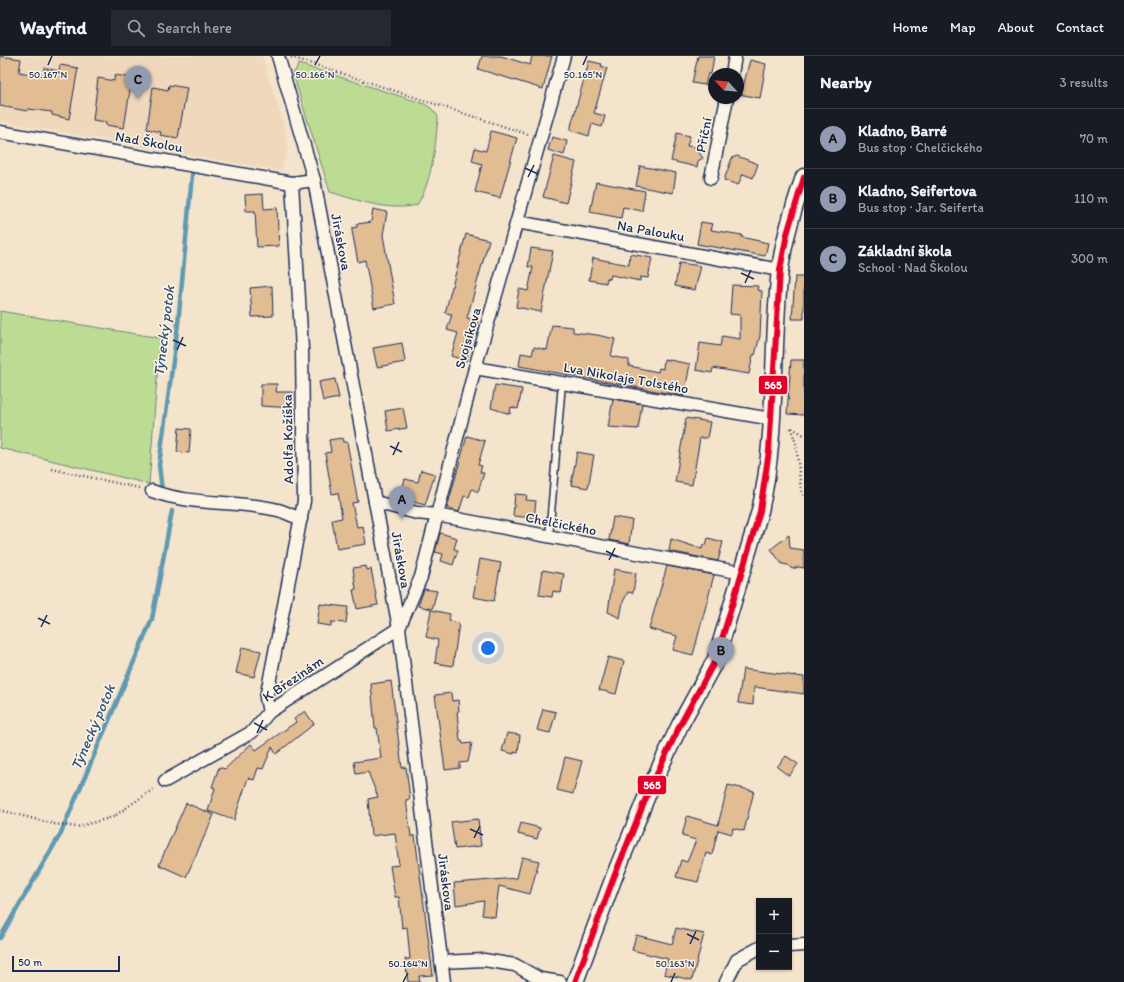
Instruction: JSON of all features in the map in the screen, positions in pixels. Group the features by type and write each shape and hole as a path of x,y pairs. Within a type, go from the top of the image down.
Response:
{"street":[{"name":"Jiráskova","path":"278,56 314,180 399,628 444,982"},
{"name":"Svojsíkova","path":"399,628 420,577 475,368 564,56"},
{"path":"733,68 735,56"},
{"name":"Příční","path":"711,178 726,104"},
{"name":"Nad Školou","path":"0,132 292,183"},
{"path":"575,982 614,877 648,792 680,725 716,659 742,573 765,490 772,419 780,270 791,216 804,176"},
{"path":"292,183 314,180"},
{"name":"Adolfa Kožíška","path":"269,712 266,698 304,501 302,349 292,183"},
{"name":"Na Palouku","path":"517,222 780,270"},
{"name":"Lva Nikolaje Tolstého","path":"475,368 772,419"},
{"path":"152,491 170,498 255,506 279,510 301,519"},
{"name":"Chelčického","path":"375,502 417,513 436,515 742,573"},
{"name":"K Březinám","path":"165,781 252,732 269,712 399,628"},
{"path":"792,946 804,945"},
{"path":"726,982 737,960 756,950"},
{"path":"441,962 484,960 515,964 540,979 560,982"}],"lane":[{"path":"549,537 562,382"}],"path":[{"path":"289,56 540,138"},
{"path":"791,428 796,444 804,496"},
{"path":"52,469 152,491"},
{"path":"0,810 54,824 77,827 113,817 165,781"}],"shaded area":[{"path":"0,56 262,56 286,132 287,152 281,171 0,121"}],"green space":[{"path":"299,64 425,104 438,116 430,174 417,205 406,207 384,206 330,192 293,74"},
{"path":"0,311 160,338 149,484 0,448"}],"building":[{"path":"0,56 21,59 19,72 43,76 44,68 59,71 60,65 78,68 69,119 52,115 52,112 28,109 27,111 0,106"},
{"path":"482,56 501,56 530,65 532,56 552,56 543,89 478,69"},
{"path":"698,56 714,56 712,68 708,68 705,85 692,83"},
{"path":"750,60 766,64 760,98 744,95 744,83"},
{"path":"589,61 602,64 601,66 607,68 594,113 605,116 602,127 592,124 589,136 570,130"},
{"path":"115,75 132,78 124,128 106,125 106,122 93,120 98,78 114,81"},
{"path":"169,85 187,88 178,138 160,135 161,132 147,129 153,87 168,90"},
{"path":"491,131 517,138 500,198 475,192 482,164 472,161 475,148 486,151"},
{"path":"677,133 690,136 687,146 695,147 703,158 698,161 697,167 671,161"},
{"path":"552,137 567,141 564,155 548,150"},
{"path":"554,156 576,162 566,203 543,197"},
{"path":"737,156 758,164 753,178 743,174 738,185 724,180 732,158"},
{"path":"640,166 676,173 673,193 636,186"},
{"path":"596,182 645,191 642,211 623,207 621,218 590,212"},
{"path":"263,194 264,209 277,208 279,246 257,247 255,211 246,211 245,195"},
{"path":"373,209 387,212 383,235 395,304 374,308 365,260 358,262 352,231 352,228 357,227 357,224 371,222"},
{"path":"701,222 713,224 711,230 742,235 741,237 768,243 765,256 697,244"},
{"path":"466,234 489,240 467,318 478,321 466,361 451,356 458,333 447,330 452,314 445,313"},
{"path":"531,248 553,251 541,312 516,307 519,289 528,291 533,267 528,267"},
{"path":"630,254 652,258 648,278 640,277 640,281 611,275 610,279 607,278 606,283 589,280 593,258 629,265"},
{"path":"679,263 701,266 695,290 675,286"},
{"path":"795,277 804,277 804,319 792,319"},
{"path":"732,285 758,286 757,290 762,291 760,336 755,355 753,355 749,374 713,368 712,373 696,370 700,343 720,346 722,336 740,339 740,315 730,314"},
{"path":"272,286 273,316 252,317 250,288"},
{"path":"552,325 573,327 573,332 615,339 611,356 629,360 629,366 658,372 659,368 663,369 664,359 690,364 684,396 519,366 521,353 532,355 534,347 547,350"},
{"path":"402,343 405,362 377,367 373,348"},
{"path":"791,360 804,360 804,415 787,414"},
{"path":"335,379 339,398 323,401 319,382"},
{"path":"261,384 277,384 276,392 293,392 293,408 261,406"},
{"path":"495,385 522,389 518,409 511,407 510,414 491,408"},
{"path":"613,399 642,404 638,429 608,427"},
{"path":"403,408 407,428 388,431 385,411"},
{"path":"686,418 710,422 707,438 700,438 692,485 675,482"},
{"path":"179,428 191,429 189,453 177,452"},
{"path":"467,436 485,441 478,465 482,466 480,472 484,473 478,492 472,489 469,497 464,496 459,512 447,508"},
{"path":"342,438 343,442 347,442 358,502 352,503 357,527 363,526 366,544 337,549 332,520 342,518 338,493 332,494 325,453 331,452 329,440"},
{"path":"577,452 594,455 588,488 571,485"},
{"path":"421,470 435,474 425,505 399,498 405,479 418,482"},
{"path":"515,494 527,495 526,500 536,501 534,518 513,516"},
{"path":"613,517 632,520 629,544 609,540"},
{"path":"440,533 457,538 454,549 458,550 453,565 441,561 443,554 435,552"},
{"path":"789,535 790,548 804,550 804,568 799,567 792,569 788,565 782,564 771,549"},
{"path":"708,538 723,542 718,561 669,551 671,539 702,549 703,544 706,545"},
{"path":"480,559 501,563 494,601 473,597"},
{"path":"366,566 367,570 371,569 378,605 357,609 353,590 356,589 353,568"},
{"path":"667,566 714,575 693,655 673,650 677,636 649,629"},
{"path":"614,569 636,573 633,593 628,592 623,602 620,618 608,612"},
{"path":"543,570 564,574 561,593 553,591 552,597 539,595"},
{"path":"424,589 437,591 432,609 418,606"},
{"path":"320,604 348,607 346,623 331,622 331,626 317,624"},
{"path":"431,610 450,614 449,621 459,623 453,666 435,663 438,640 426,637"},
{"path":"242,647 261,651 254,677 236,673"},
{"path":"608,657 624,661 616,694 599,690"},
{"path":"743,669 804,677 804,694 754,687 753,705 738,703"},
{"path":"391,681 402,768 406,767 410,799 406,800 411,836 415,836 433,975 419,976 420,982 408,982 405,959 410,959 407,927 402,928 399,897 395,897 390,866 399,865 395,833 371,836 368,799 378,797 368,772 356,774 354,762 381,758 377,728 375,728 371,684"},
{"path":"451,693 452,701 458,700 459,711 457,712 460,741 462,741 463,744 472,743 468,762 460,763 460,768 445,770 435,695"},
{"path":"543,709 556,712 550,733 537,730"},
{"path":"305,711 314,724 276,754 272,747 263,769 258,768 254,780 248,778 234,820 208,811 215,788 212,787 219,767 225,769 251,744 256,750 296,722 294,719"},
{"path":"507,733 520,735 518,753 514,752 514,754 502,751"},
{"path":"786,756 798,764 789,776 777,767"},
{"path":"565,757 582,761 573,794 557,790"},
{"path":"728,785 754,791 744,831 733,828 732,834 718,830 712,855 706,853 698,882 676,877 681,860 687,862 696,840 682,836 687,816 718,825"},
{"path":"186,803 214,815 186,877 159,865"},
{"path":"478,819 481,846 455,849 451,822"},
{"path":"521,823 540,828 537,839 518,834"},
{"path":"522,857 539,861 530,894 499,886 495,917 482,915 484,901 456,905 454,883 517,878"},
{"path":"676,928 704,934 692,980 664,974 668,959 632,950 636,935 672,944"}],"waterway":[{"name":"Týnecký potok","path":"162,490 159,465 178,324 192,175"},
{"name":"Týnecký potok","path":"0,938 61,833 152,619 172,511"}],"transit line":[{"name":"565","path":"575,982 614,877 648,793 680,725 716,659 760,511 769,451 780,270 787,234 804,177"}],"place":[{"name":"Základní škola","path":"138,99"},
{"name":"Kladno, Barré","path":"402,519"},
{"name":"Kladno, Seifertova","path":"721,670"}]}
